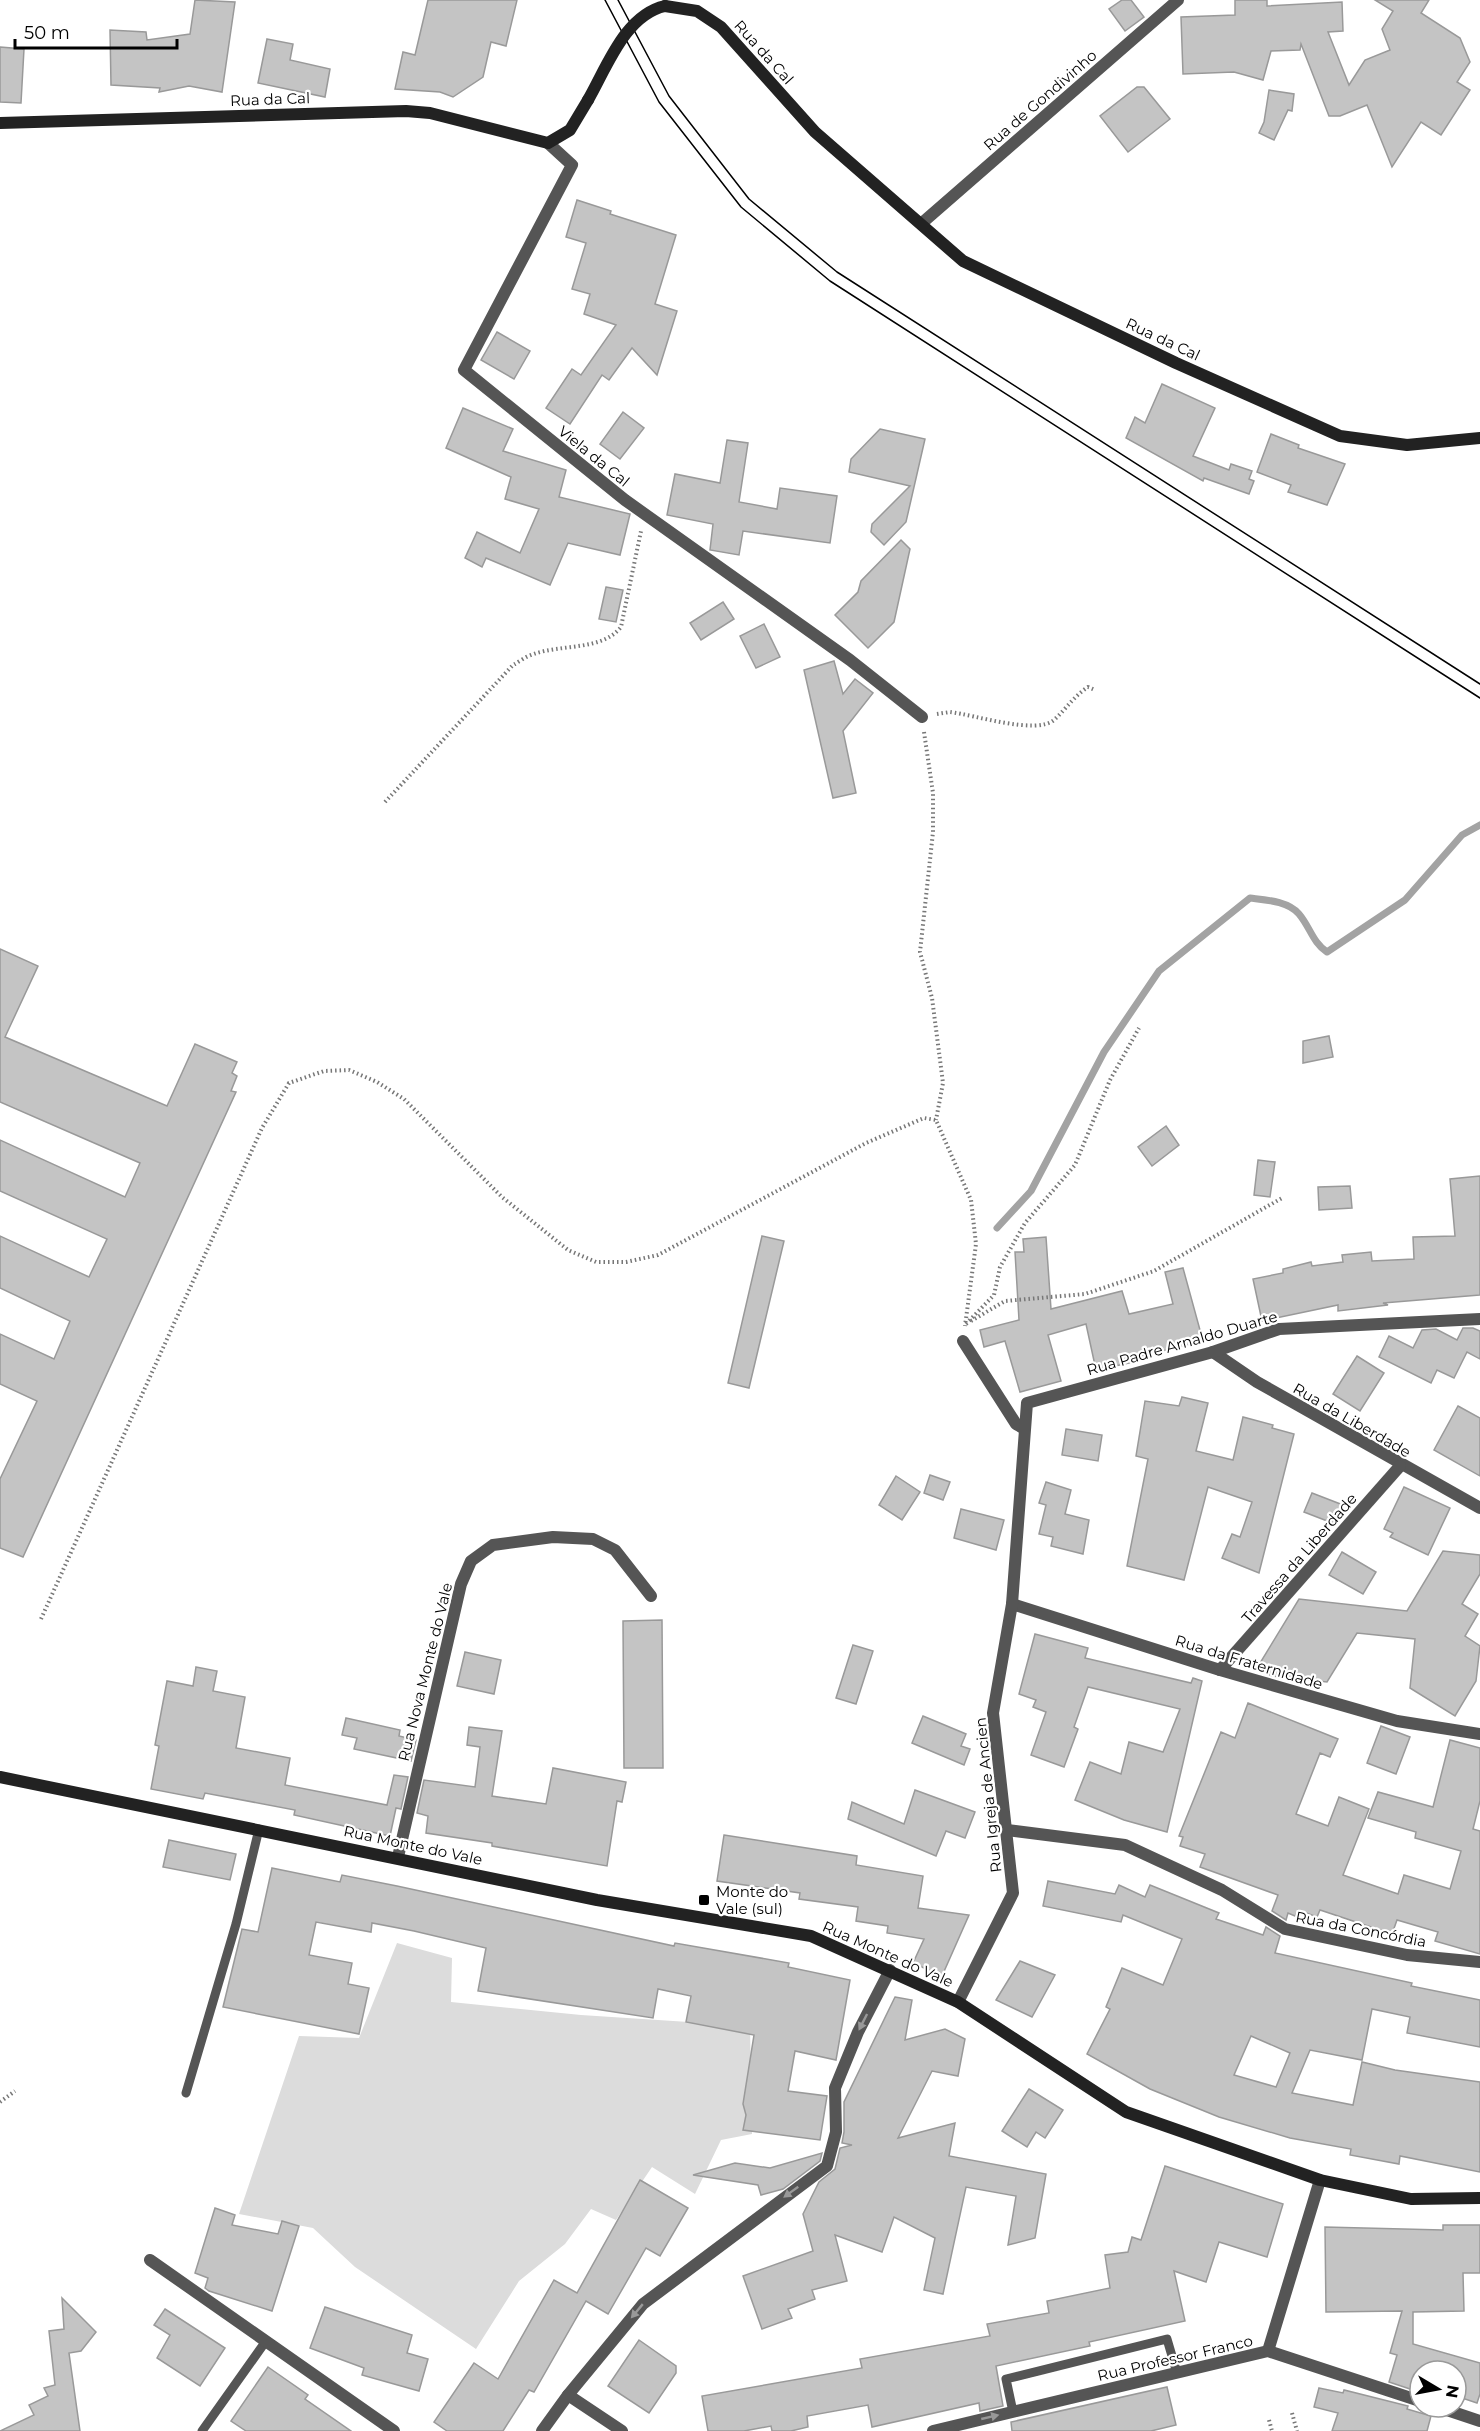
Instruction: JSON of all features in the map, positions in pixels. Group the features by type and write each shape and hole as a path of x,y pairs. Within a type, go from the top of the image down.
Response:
{"street":[{"name":"Rua de Gondivinho","path":"922,223 1178,0"},
{"name":"Rua da Cal","path":"0,123 406,111 430,113 548,143 570,129 635,23 647,12 665,6 698,11 721,27 815,132 963,261 1176,363 1340,436 1407,445 1480,438"},
{"name":"Viela da Cal","path":"548,143 572,165 464,370 649,518 850,660 922,717"},
{"name":"Rua Padre Arnaldo Duarte","path":"1023,1428 1027,1403 1213,1352 1279,1329 1480,1319"},
{"path":"963,1341 1016,1424 1023,1428"},
{"name":"Rua da Liberdade","path":"1213,1352 1257,1382 1400,1466 1480,1508"},
{"name":"Rua Igreja de Ancien","path":"958,2002 1013,1893 993,1713 1012,1604 1023,1428"},
{"name":"Travessa da Liberdade","path":"1220,1670 1400,1466"},
{"name":"Rua Nova Monte do Vale","path":"398,1857 461,1584 471,1561 493,1545 553,1537 593,1539 615,1550 651,1596"},
{"name":"Rua da Fraternidade","path":"1012,1604 1220,1670 1397,1721 1480,1734"},
{"name":"Rua Monte do Vale","path":"0,1777 597,1899 811,1936 958,2002 1126,2112 1320,2180 1411,2199 1480,2198"},
{"name":"Rua da Concórdia","path":"1007,1830 1125,1845 1222,1890 1285,1929 1407,1955 1480,1962"},
{"path":"542,2431 568,2395 643,2304 827,2166 836,2132 835,2088 858,2032 890,1970"},
{"path":"1268,2351 1320,2180"},
{"path":"150,2260 394,2431"},
{"name":"Rua Professor Franco","path":"933,2431 1268,2351 1408,2397"},
{"path":"568,2395 622,2431"}],"lane":[{"path":"186,2093 236,1924 259,1829"},
{"path":"1012,2412 1006,2379 1167,2339 1177,2373"},
{"path":"202,2431 266,2341"}],"path":[{"path":"385,802 513,665 534,654 570,648 614,635 621,627 638,535 649,518"},
{"path":"963,1341 976,1244 971,1200 936,1120 943,1083 932,998 920,952 933,832 933,793 922,717 950,712 1037,727 1053,721 1078,694 1088,687 1095,690"},
{"path":"965,1324 994,1295 1000,1266 1025,1223 1075,1165 1110,1080 1138,1028"},
{"path":"41,1619 209,1241 262,1128 289,1083 324,1071 349,1070 377,1082 404,1099 437,1129 502,1197 568,1250 596,1262 626,1262 658,1255 866,1143 924,1118 936,1120"},
{"path":"965,1324 1005,1301 1085,1294 1154,1271 1282,1198"},
{"path":"0,2102 15,2091"},
{"path":"1292,2413 1297,2431"},
{"path":"1269,2420 1272,2431"}],"shaded area":[{"path":"397,1943 452,1958 451,2002 581,2015 750,2026 752,2134 721,2140 695,2194 652,2167 616,2220 591,2209 565,2244 519,2281 476,2349 355,2267 313,2228 239,2214 299,2036 359,2038"}],"building":[{"path":"195,0 235,2 222,92 189,86 159,92 160,88 111,85 110,30 146,32 147,40 190,34"},
{"path":"428,0 517,0 506,46 491,42 483,77 453,97 440,92 395,89 403,52 415,55"},
{"path":"1122,0 1131,0 1144,17 1125,31 1109,9"},
{"path":"1235,0 1267,0 1267,6 1342,2 1343,31 1328,32 1349,85 1365,60 1390,50 1382,29 1393,11 1375,0 1429,0 1421,13 1460,38 1470,62 1457,82 1470,90 1441,135 1421,122 1392,167 1367,105 1340,116 1329,116 1301,44 1300,50 1271,51 1263,80 1234,72 1183,74 1181,17 1235,15"},
{"path":"267,39 293,44 290,60 330,69 325,97 258,83"},
{"path":"0,47 24,49 21,103 0,102"},
{"path":"1137,87 1144,87 1170,119 1128,152 1100,116"},
{"path":"1269,90 1294,94 1292,111 1288,110 1274,140 1259,133 1264,122"},
{"path":"577,200 611,211 610,214 676,235 655,304 677,311 657,375 632,348 609,380 602,375 570,424 546,408 572,369 581,375 616,325 584,314 590,294 572,289 586,243 566,237"},
{"path":"497,332 530,351 514,379 481,360"},
{"path":"1162,384 1215,408 1193,456 1229,470 1231,464 1252,471 1249,479 1254,481 1249,494 1204,478 1203,481 1126,438 1135,417 1145,423"},
{"path":"463,408 513,429 503,451 566,470 559,497 630,514 620,555 568,543 550,585 486,558 482,567 465,558 477,532 520,553 539,509 505,499 511,477 446,448"},
{"path":"623,412 644,428 620,459 600,444"},
{"path":"880,429 925,439 906,522 884,545 871,532 872,524 910,486 849,472 851,459"},
{"path":"1271,434 1299,445 1298,448 1345,464 1327,505 1288,492 1291,485 1257,472"},
{"path":"727,440 748,443 739,502 777,509 780,488 837,496 830,543 743,531 739,555 710,550 713,524 667,515 675,474 720,483"},
{"path":"901,540 910,549 894,622 868,648 835,615 858,592 861,581"},
{"path":"606,587 623,590 616,622 599,619"},
{"path":"723,602 734,619 701,640 690,623"},
{"path":"764,624 780,657 756,668 740,636"},
{"path":"834,661 843,694 855,679 873,693 843,731 856,793 833,798 804,670"},
{"path":"0,949 38,966 5,1037 167,1106 195,1044 237,1062 232,1073 237,1076 231,1091 236,1092 23,1557 0,1548 0,1479 37,1401 0,1384 0,1334 54,1359 70,1321 0,1288 0,1236 89,1277 107,1239 0,1191 0,1140 125,1197 140,1163 0,1102"},
{"path":"1329,1036 1333,1057 1303,1063 1303,1041"},
{"path":"1166,1126 1179,1145 1152,1166 1138,1147"},
{"path":"1258,1160 1275,1162 1270,1197 1254,1195"},
{"path":"1480,1176 1480,1295 1383,1303 1388,1305 1338,1311 1338,1305 1262,1321 1253,1279 1283,1273 1283,1269 1311,1262 1312,1266 1343,1262 1342,1255 1371,1252 1372,1261 1414,1259 1413,1237 1455,1236 1450,1179"},
{"path":"1350,1186 1352,1208 1319,1210 1318,1187"},
{"path":"762,1236 784,1241 749,1388 728,1383"},
{"path":"1046,1237 1051,1309 1122,1291 1129,1314 1173,1304 1165,1272 1183,1268 1203,1341 1133,1358 1134,1362 1096,1370 1086,1324 1048,1335 1061,1381 1020,1392 1005,1341 984,1347 980,1330 1019,1320 1015,1252 1024,1252 1023,1239"},
{"path":"1463,1328 1480,1331 1480,1359 1467,1352 1454,1378 1437,1370 1431,1383 1379,1357 1389,1336 1413,1348 1422,1330 1436,1329 1457,1340"},
{"path":"1357,1356 1384,1373 1360,1411 1333,1394"},
{"path":"1182,1397 1208,1403 1196,1451 1233,1460 1243,1417 1273,1425 1272,1428 1294,1434 1259,1573 1222,1558 1232,1534 1240,1537 1252,1502 1208,1487 1184,1580 1127,1566 1148,1459 1136,1456 1145,1401 1179,1406"},
{"path":"1458,1406 1480,1418 1480,1476 1434,1450"},
{"path":"1066,1429 1102,1435 1098,1461 1062,1455"},
{"path":"930,1475 950,1482 943,1500 924,1493"},
{"path":"896,1476 920,1492 902,1520 879,1505"},
{"path":"1046,1482 1071,1490 1065,1514 1089,1520 1083,1554 1051,1546 1053,1537 1039,1534 1046,1505 1039,1503"},
{"path":"1404,1487 1450,1508 1428,1555 1390,1537 1393,1533 1384,1529"},
{"path":"1312,1493 1343,1505 1335,1524 1304,1512"},
{"path":"961,1509 1004,1520 996,1550 954,1538"},
{"path":"1443,1551 1480,1555 1480,1574 1462,1604 1478,1614 1465,1636 1480,1646 1476,1681 1455,1716 1410,1688 1415,1639 1357,1633 1327,1682 1272,1676 1257,1668 1299,1599 1407,1611"},
{"path":"1342,1552 1376,1572 1363,1594 1329,1575"},
{"path":"662,1620 663,1768 624,1768 623,1621"},
{"path":"1035,1634 1088,1648 1085,1658 1191,1683 1193,1678 1202,1681 1167,1832 1124,1820 1075,1800 1090,1762 1121,1774 1129,1742 1163,1752 1180,1709 1088,1687 1074,1727 1078,1729 1064,1767 1031,1755 1046,1712 1033,1707 1036,1700 1019,1694"},
{"path":"853,1645 873,1651 856,1704 836,1698"},
{"path":"465,1652 501,1660 494,1694 457,1686"},
{"path":"196,1667 217,1671 213,1691 245,1697 236,1748 290,1758 285,1785 387,1805 394,1775 408,1777 401,1809 396,1808 390,1836 294,1815 295,1810 205,1793 203,1799 151,1789 159,1746 155,1745 167,1681 193,1686"},
{"path":"1248,1703 1338,1739 1330,1757 1320,1753 1296,1814 1328,1826 1339,1797 1369,1809 1343,1875 1398,1894 1404,1875 1450,1889 1461,1851 1415,1838 1416,1832 1368,1818 1378,1792 1433,1807 1450,1740 1480,1748 1480,1801 1473,1829 1480,1831 1480,1954 1435,1941 1438,1932 1397,1920 1392,1934 1320,1910 1317,1917 1298,1910 1295,1916 1288,1913 1286,1920 1272,1911 1278,1895 1200,1867 1205,1854 1180,1846 1183,1837 1179,1836 1221,1732 1235,1738"},
{"path":"923,1716 966,1734 961,1746 970,1749 964,1765 912,1743"},
{"path":"346,1718 400,1730 399,1736 416,1740 411,1761 354,1749 357,1738 342,1735"},
{"path":"1381,1726 1410,1737 1396,1774 1367,1763"},
{"path":"469,1727 502,1731 492,1796 546,1804 553,1768 626,1782 622,1802 617,1801 607,1866 492,1846 492,1843 426,1833 428,1816 417,1813 424,1780 475,1787 480,1747 467,1745"},
{"path":"915,1790 975,1812 965,1838 946,1831 936,1856 848,1819 852,1802 904,1824"},
{"path":"724,1835 857,1856 856,1865 923,1876 918,1908 969,1915 942,1976 913,1963 924,1939 887,1933 888,1926 856,1921 858,1907 799,1899 800,1893 717,1881"},
{"path":"169,1840 236,1854 230,1880 163,1867"},
{"path":"272,1868 340,1882 342,1875 674,1946 675,1943 789,1963 788,1967 850,1980 836,2060 795,2051 788,2091 827,2096 820,2140 743,2130 746,2115 743,2104 754,2035 686,2022 691,1996 658,1989 653,2018 478,1991 486,1948 414,1931 372,1923 371,1932 316,1922 309,1955 352,1963 348,1984 369,1988 359,2034 223,2007 242,1929 258,1932"},
{"path":"1048,1881 1115,1894 1119,1885 1145,1897 1150,1885 1219,1913 1216,1919 1263,1935 1266,1927 1280,1936 1275,1953 1480,2000 1480,2047 1407,2033 1410,2017 1372,2009 1362,2060 1310,2050 1292,2093 1353,2105 1362,2062 1395,2070 1480,2082 1480,2172 1400,2156 1399,2164 1350,2155 1351,2149 1290,2138 1219,2117 1150,2089 1087,2054 1110,2009 1106,2007 1122,1968 1163,1985 1182,1939 1123,1915 1121,1922 1043,1906","holes":["1251,2036 1290,2053 1276,2087 1234,2075"]},
{"path":"1020,1961 1055,1975 1032,2017 996,2000"},
{"path":"895,1997 912,2000 905,2040 945,2029 965,2039 958,2076 932,2071 898,2138 955,2123 949,2156 1046,2174 1035,2238 1008,2245 1016,2196 966,2187 943,2294 924,2290 935,2238 894,2217 882,2252 835,2235 847,2281 812,2290 815,2299 788,2309 792,2318 762,2329 743,2276 813,2251 803,2214 819,2182 835,2169 840,2148 852,2145 842,2143 844,2102"},
{"path":"1029,2089 1063,2110 1045,2138 1036,2132 1027,2147 1002,2131"},
{"path":"822,2153 820,2161 783,2189 761,2195 758,2185 693,2175 735,2163 770,2168"},
{"path":"1165,2166 1283,2204 1267,2257 1219,2242 1206,2282 1174,2271 1185,2321 1089,2342 1090,2346 996,2366 1003,2406 980,2411 979,2403 872,2427 868,2405 807,2416 808,2427 791,2431 772,2431 771,2426 744,2431 708,2431 702,2396 862,2368 860,2359 990,2336 987,2324 1049,2313 1047,2301 1110,2288 1105,2255 1128,2252 1132,2237 1141,2240"},
{"path":"640,2180 688,2208 660,2256 646,2248 608,2314 586,2301 534,2392 529,2390 503,2431 447,2431 434,2422 474,2363 498,2379 554,2280 577,2293"},
{"path":"215,2208 235,2215 232,2225 278,2234 282,2221 299,2226 272,2311 209,2291 205,2288 208,2278 195,2273"},
{"path":"1443,2225 1480,2225 1480,2273 1463,2273 1464,2311 1413,2312 1413,2344 1466,2359 1408,2359 1408,2388 1389,2382 1397,2355 1390,2353 1402,2311 1326,2312 1325,2227 1443,2230"},
{"path":"62,2298 96,2332 81,2351 69,2353 80,2431 0,2431 34,2415 29,2405 48,2396 44,2388 55,2385 49,2331 64,2329"},
{"path":"325,2307 412,2335 407,2353 428,2359 419,2391 362,2375 364,2368 310,2348"},
{"path":"165,2309 225,2348 200,2386 157,2358 170,2335 154,2325"},
{"path":"639,2340 676,2366 676,2373 649,2413 608,2386"},
{"path":"1468,2360 1480,2363 1480,2394 1477,2403 1468,2400"},
{"path":"268,2367 308,2395 305,2399 351,2431 246,2431 231,2421"},
{"path":"1167,2387 1176,2425 1151,2431 1012,2431 1011,2422"},
{"path":"1319,2388 1343,2393 1344,2390 1408,2406 1408,2419 1430,2419 1427,2431 1332,2431 1338,2413 1314,2407"}],"waterway":[{"path":"997,1228 1031,1191 1104,1052 1159,971 1250,898 1289,906 1299,914 1318,944 1327,952 1405,900 1462,835 1480,825"}],"tram line":[{"path":"605,0 659,102 741,207 830,281 1480,698"},
{"path":"618,0 669,96 749,199 837,272 1480,684"}],"place":[{"name":"Monte do Vale (sul)","path":"704,1900"}]}
